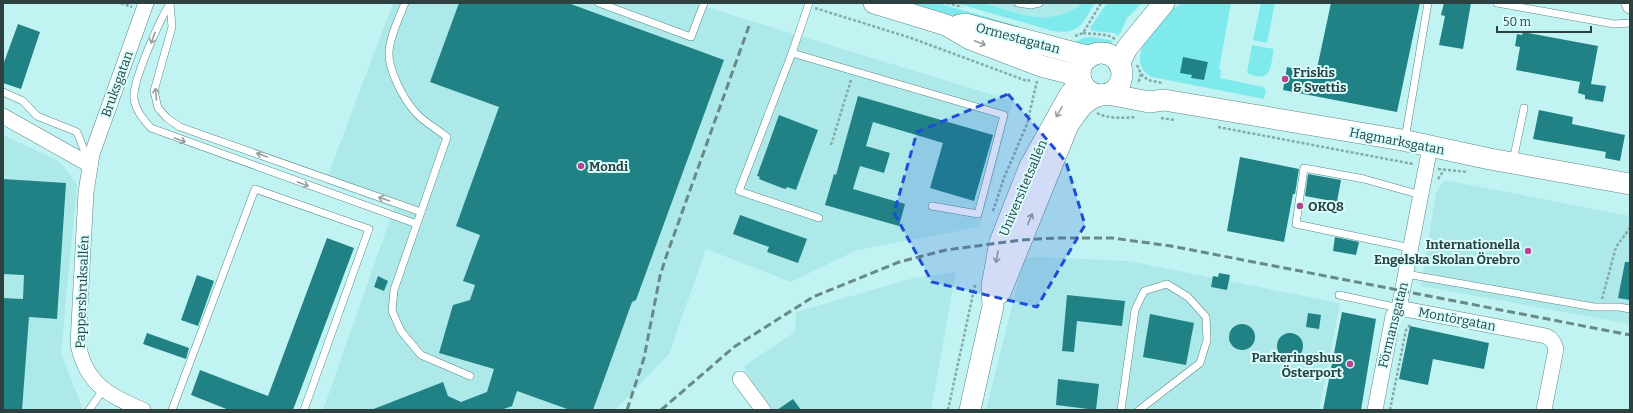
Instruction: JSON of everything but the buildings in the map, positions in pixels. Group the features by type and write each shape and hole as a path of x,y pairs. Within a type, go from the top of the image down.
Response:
{"street":[{"name":"Bruksgatan","path":"90,165 92,154 103,122 146,3"},
{"name":"Ormestagatan","path":"874,3 946,25 970,39 1041,66 1080,78"},
{"path":"1114,57 1149,3"},
{"path":"1114,57 1122,78 1115,90 1100,100 1096,94 1086,89 1080,78 1082,65 1114,57 1127,48 1164,3"},
{"name":"Ormestagatan","path":"946,25 965,24 1114,57"},
{"name":"Hagmarksgatan","path":"1114,57 1129,83 1153,93 1160,109"},
{"name":"Universitetsallén","path":"970,410 993,306 992,286 999,250 1009,217 1030,166 1042,142 1080,78"},
{"name":"Universitetsallén","path":"993,306 1002,289 1068,125 1085,102 1092,98 1100,100"},
{"name":"Hagmarksgatan","path":"1100,100 1149,102 1160,109 1404,141 1428,157 1512,163 1630,184"},
{"path":"3,116 90,165"},
{"name":"Förmansgatan","path":"1375,410 1393,316 1399,308 1428,157"},
{"name":"Pappersbruksallén","path":"90,165 86,192 78,344 80,356 93,381 104,390 143,410"},
{"name":"Montörgatan","path":"1399,308 1546,336 1551,339 1556,349 1544,410"},
{"path":"740,379 763,410"}],"lane":[{"path":"170,3 172,27 154,91 158,108 167,118 180,127 421,212"},
{"path":"170,3 158,23 136,84 134,98 139,115 151,128 417,224"},
{"path":"405,3 392,39 389,52 390,65 398,86 416,113 447,137 394,290 392,311 401,332 421,355 470,376"},
{"path":"599,3 691,37 704,3"},
{"path":"1018,3 1031,6 1039,3"},
{"path":"1404,141 1428,3"},
{"path":"1497,3 1614,24 1630,23"},
{"path":"808,4 792,53 739,191 819,218"},
{"path":"792,53 1004,115 978,214 932,206"},
{"path":"3,92 23,101 37,116 77,132 90,165"},
{"path":"1512,163 1524,108"},
{"path":"1411,248 1296,224 1304,168 1364,179 1421,196"},
{"path":"172,410 254,189 369,229 304,410"},
{"path":"1406,274 1594,307 1619,307 1630,309"},
{"path":"1121,410 1135,310 1144,291 1167,284 1188,297 1206,317 1207,340 1200,363 1139,410"},
{"name":"Montörgatan","path":"1339,295 1399,308"},
{"path":"89,410 104,390"}],"path":[{"path":"1083,33 1101,3"},
{"path":"808,4 911,38 1027,81 1038,78 1044,81"},
{"path":"1070,37 1083,33 1107,35 1114,57 1141,74 1139,80"},
{"path":"831,145 853,72"},
{"path":"1100,100 1101,115 1121,118 1139,117"},
{"path":"1160,109 1182,121"},
{"path":"1211,126 1428,157 1472,173"},
{"path":"1600,307 1616,247 1630,228"},
{"path":"1390,410 1406,330 1408,326 1414,323 1418,311"}],"highlighted area":[{"path":"1008,94 1066,162 1085,225 1037,307 932,282 894,213 917,132"}],"shaded area":[{"path":"393,3 693,3 1013,101 980,227 857,250 791,282 706,249 669,354 615,410 323,410 394,208 325,183"},
{"path":"903,3 938,3 1041,33 1044,36 995,26"},
{"path":"956,3 982,3 1024,15 1044,18 1063,14 1078,7 1081,3 1095,3 1080,26 1070,31 1062,32 1053,31"},
{"path":"982,3 1081,3 1078,7 1063,14 1044,18 1024,15"},
{"path":"1107,3 1142,3 1127,18 1118,36 1114,33 1092,31 1090,28"},
{"path":"1183,3 1231,3 1219,69 1221,70 1220,78 1263,87 1266,90 1264,99 1152,77 1144,71 1140,63 1140,54 1148,35 1167,13","holes":["1183,57 1208,62 1204,80 1192,78"]},
{"path":"1261,3 1275,3 1267,43 1253,40"},
{"path":"1091,37 1110,40 1113,42 1104,48 1088,48 1073,43 1083,38"},
{"path":"1252,45 1274,49 1270,68 1265,75 1261,77 1247,73"},
{"path":"3,135 59,161 77,184 61,353 83,410 3,410"},
{"name":"Internationella Engelska Skolan Örebro","path":"1444,180 1630,216 1630,324 1421,286 1436,193"},
{"path":"1039,257 1128,261 1340,303 1319,410 986,410 1024,258"},
{"path":"956,272 931,410 772,410 756,389 744,366 795,332 796,312 914,278"}],"railway":[{"path":"627,410 644,358 660,276 666,257 749,26"},
{"path":"661,410 734,347 813,297 899,262 946,250 1021,240 1057,238 1112,238 1171,246 1630,335"}],"place":[{"name":"Friskis & Svettis","path":"1285,79"},
{"name":"Mondi","path":"581,166"},
{"name":"OKQ8","path":"1300,206"},
{"name":"Internationella Engelska Skolan Örebro","path":"1528,251"},
{"name":"Parkeringshus Österport","path":"1350,364"}]}
